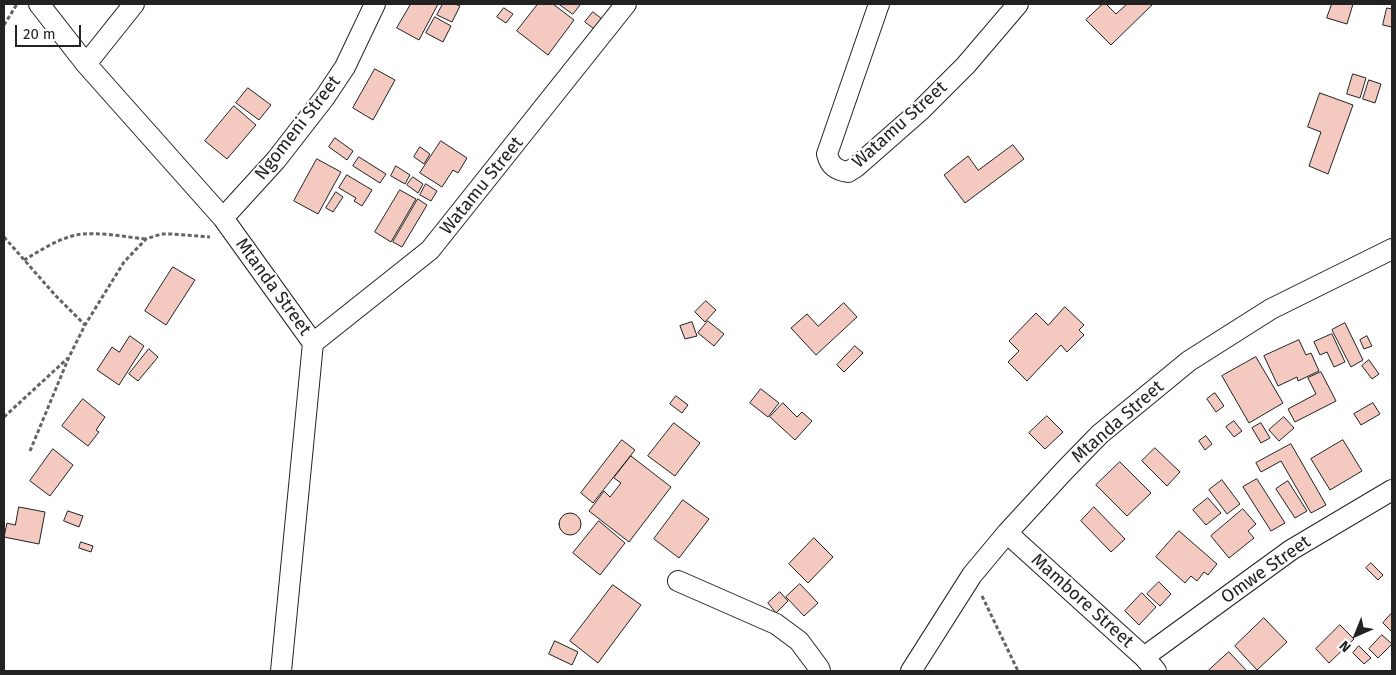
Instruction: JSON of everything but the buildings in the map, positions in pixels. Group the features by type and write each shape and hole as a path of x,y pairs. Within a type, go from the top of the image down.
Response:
{"street":[{"name":"Mtanda Street","path":"39,4 86,64 223,218 313,343 280,670"},
{"path":"86,64 134,4"},
{"name":"Ngomeni Street","path":"223,218 276,160 325,97 345,66 375,4"},
{"name":"Watamu Street","path":"313,343 430,250 626,4"},
{"name":"Watamu Street","path":"879,4 827,154 828,161 837,170 848,172 856,167 921,110 966,65 1018,4"},
{"name":"Mtanda Street","path":"911,671 972,575 1007,533 1100,434 1189,361 1271,309 1392,249"},
{"name":"Omwe Street","path":"1150,664 1291,550 1392,490"},
{"name":"Mambore Street","path":"1007,533 1150,664"},
{"path":"678,581 776,624 799,641 820,671"}],"path":[{"path":"4,25 17,4"},
{"path":"24,260 60,240 85,234 146,239 161,234 200,236 226,240 244,247"},
{"path":"4,237 56,296 85,325"},
{"path":"30,451 69,357 85,325 124,262 146,239"},
{"path":"4,417 69,357"},
{"path":"972,575 1018,671"}]}
